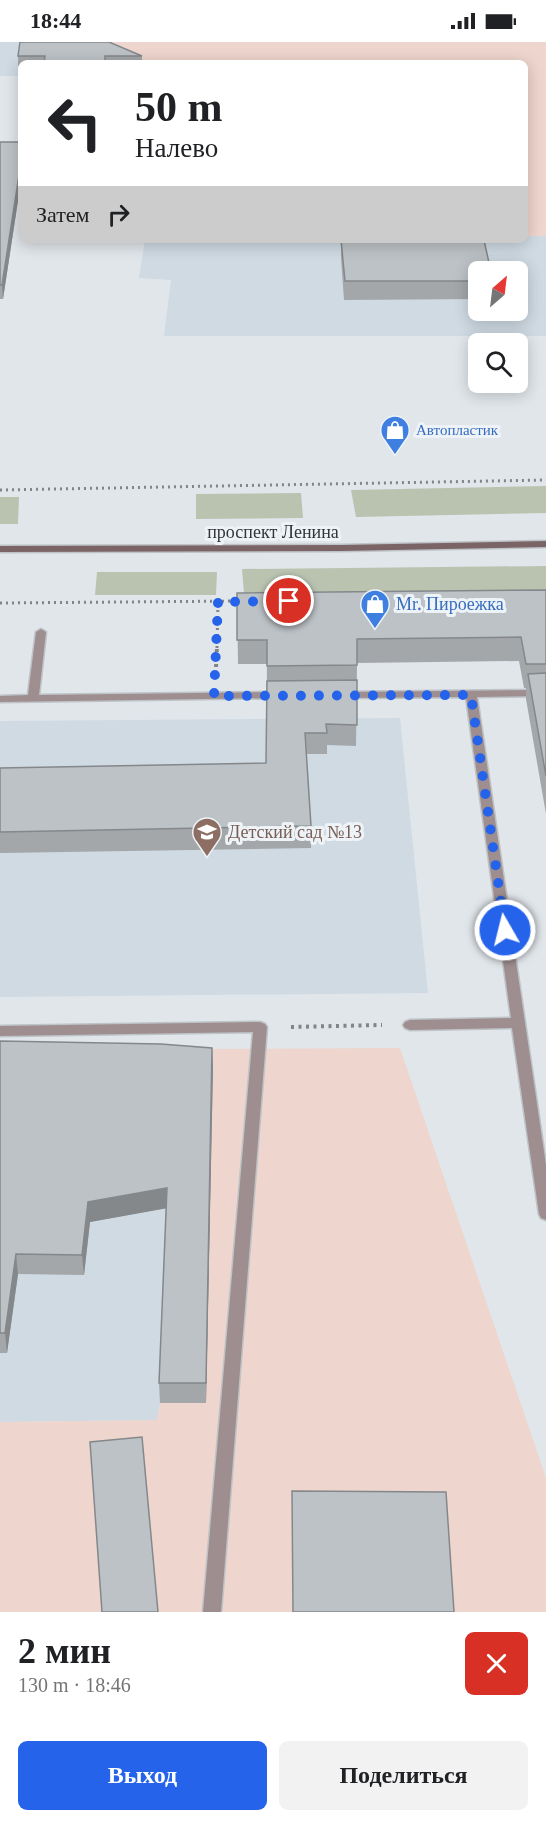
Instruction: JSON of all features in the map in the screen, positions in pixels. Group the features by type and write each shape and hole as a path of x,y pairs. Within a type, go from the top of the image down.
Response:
{"street":[{"name":"проспект Ленина","path":"0,549 341,548 546,544"}],"lane":[{"path":"33,698 42,632"},
{"path":"333,695 546,693"},
{"path":"0,699 298,695"},
{"path":"471,695 546,1214"},
{"path":"410,1025 518,1023"},
{"path":"0,1031 260,1027 212,1612"}],"path":[{"path":"0,490 546,480"},
{"path":"214,696 218,602"},
{"path":"0,603 242,602"},
{"path":"260,1027 410,1025"}],"shaded area":[{"path":"0,42 107,42 33,60 18,60 18,76 0,76"},
{"path":"107,42 546,42 546,236 528,236 528,60 107,60"},
{"path":"528,236 546,236 546,336 528,336 528,333 468,333 468,336 164,336 171,280 139,278 145,243 528,243"},
{"name":"Детский сад №13","path":"400,718 428,993 0,997 0,721"},
{"path":"400,1048 546,1478 546,1612 0,1612 0,1422 157,1420 160,1403 173,1049"},
{"path":"0,1060 173,1065 160,1403 157,1420 0,1422"}],"green space":[{"path":"546,486 546,513 356,517 351,490"},
{"path":"301,493 303,518 196,519 196,494"},
{"path":"0,497 19,497 18,524 0,524"},
{"path":"546,566 546,591 244,594 242,569"},
{"path":"97,572 217,572 216,595 95,595"}],"building":[{"path":"20,42 109,42 142,56 105,56 105,60 44,60 45,56 18,56"},
{"path":"0,142 18,142 18,181 2,285 0,285"},
{"path":"341,243 485,243 489,261 468,261 468,281 345,281"},
{"path":"546,590 546,664 526,664 521,637 357,639 357,665 267,666 267,640 237,640 237,593"},
{"path":"546,673 546,776 528,674"},
{"path":"357,680 357,725 326,724 327,733 305,733 311,826 0,832 0,768 266,763 267,681"},
{"path":"0,1041 161,1044 212,1048 206,1383 159,1383 167,1188 88,1202 82,1255 16,1254 5,1333 0,1333"},
{"path":"142,1437 158,1612 102,1612 90,1442"},
{"path":"292,1491 446,1492 454,1612 293,1612"}],"place":[{"name":"Автопластик","path":"395,456"},
{"name":"Mr. Пироежка","path":"375,630"},
{"name":"Детский сад №13","path":"207,858"}],"route":[{"path":"289,601 218,602 214,696 471,695 505,930"}]}
